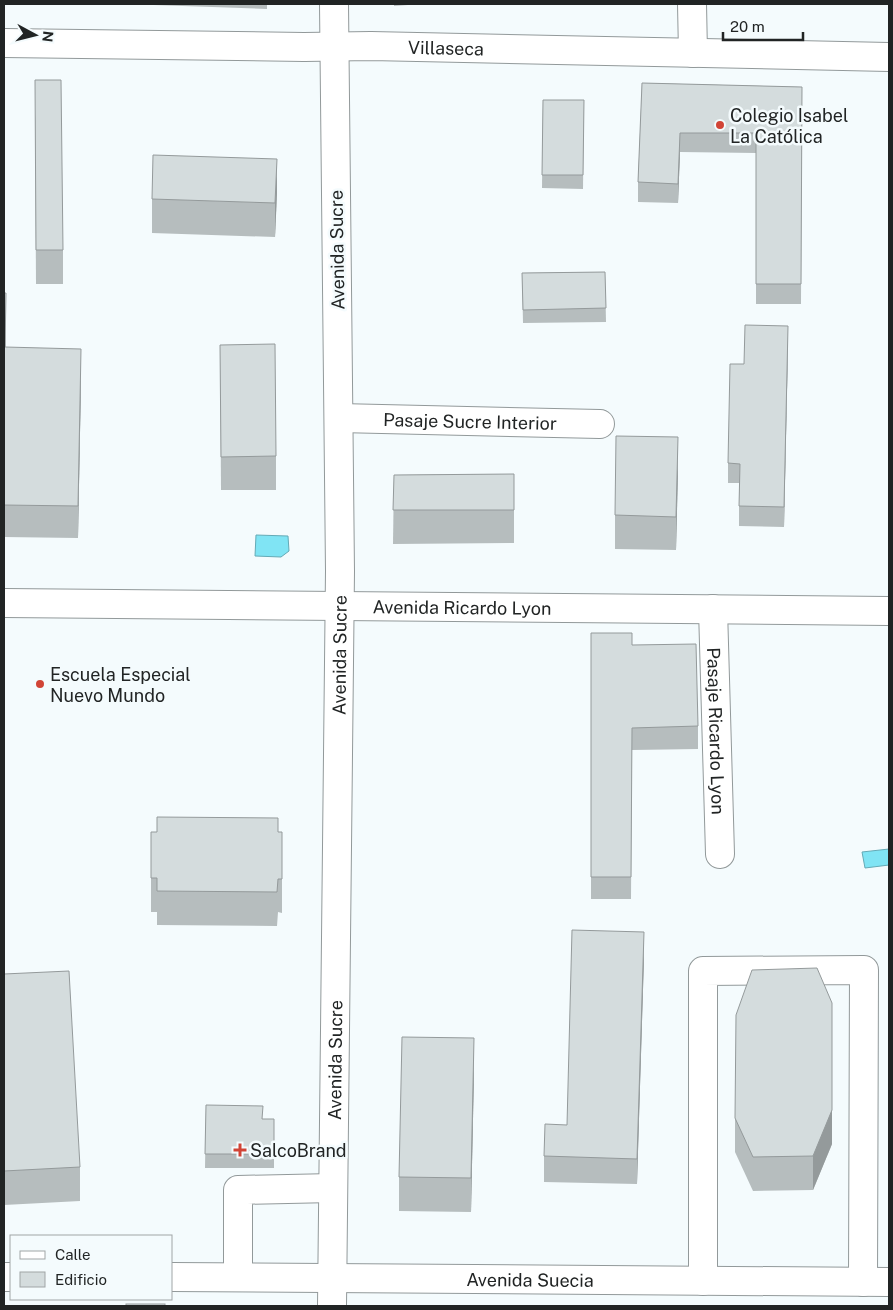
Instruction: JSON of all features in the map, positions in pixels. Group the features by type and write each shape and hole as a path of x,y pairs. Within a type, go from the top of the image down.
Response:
{"street":[{"name":"Avenida Sucre","path":"332,1306 339,605 339,418 334,4"},
{"path":"692,4 693,54"},
{"name":"Villaseca","path":"4,43 335,46 889,57"},
{"name":"Pasaje Sucre Interior","path":"339,418 600,424"},
{"name":"Avenida Ricardo Lyon","path":"4,603 889,610"},
{"name":"Pasaje Ricardo Lyon","path":"713,609 720,854"},
{"path":"703,1281 703,971 864,970 876,1282"},
{"path":"238,1277 238,1190 333,1188"},
{"name":"Avenida Suecia","path":"172,1277 876,1282"}],"water":[{"path":"256,535 288,536 289,551 281,557 255,556"},
{"path":"889,849 889,865 865,868 862,852"}],"building":[{"path":"35,80 61,80 63,250 36,250"},
{"path":"642,83 802,87 801,284 756,284 756,133 680,133 678,184 638,182"},
{"path":"543,100 584,100 583,175 542,175"},
{"path":"153,155 277,159 275,203 152,199"},
{"path":"605,272 606,308 523,310 522,273"},
{"path":"4,293 6,293 5,347 81,349 78,506 4,505"},
{"path":"745,325 788,326 784,507 739,506 740,464 728,463 730,364 744,364"},
{"path":"275,344 276,456 221,457 220,345"},
{"path":"616,436 678,437 676,517 615,515"},
{"path":"514,474 514,510 393,510 394,475"},
{"path":"591,633 632,633 632,645 696,644 698,726 632,728 631,877 591,877"},
{"path":"157,817 278,818 278,832 282,832 282,879 278,879 277,892 157,891 157,878 151,878 151,832 157,832"},
{"path":"572,930 644,932 637,1159 544,1156 545,1124 567,1125"},
{"path":"817,968 832,1003 832,1110 813,1156 753,1157 735,1118 736,1015 752,970"},
{"path":"69,971 80,1167 4,1171 4,974"},
{"path":"402,1037 474,1038 471,1178 399,1177"},
{"name":"SalcoBrand","path":"206,1105 263,1106 262,1119 274,1119 274,1154 205,1154"},
{"path":"126,1304 165,1304 165,1306 126,1306"}],"place":[{"name":"Colegio Isabel La Católica","path":"720,125"},
{"name":"Escuela Especial Nuevo Mundo","path":"40,684"},
{"name":"SalcoBrand","path":"240,1150"}]}
